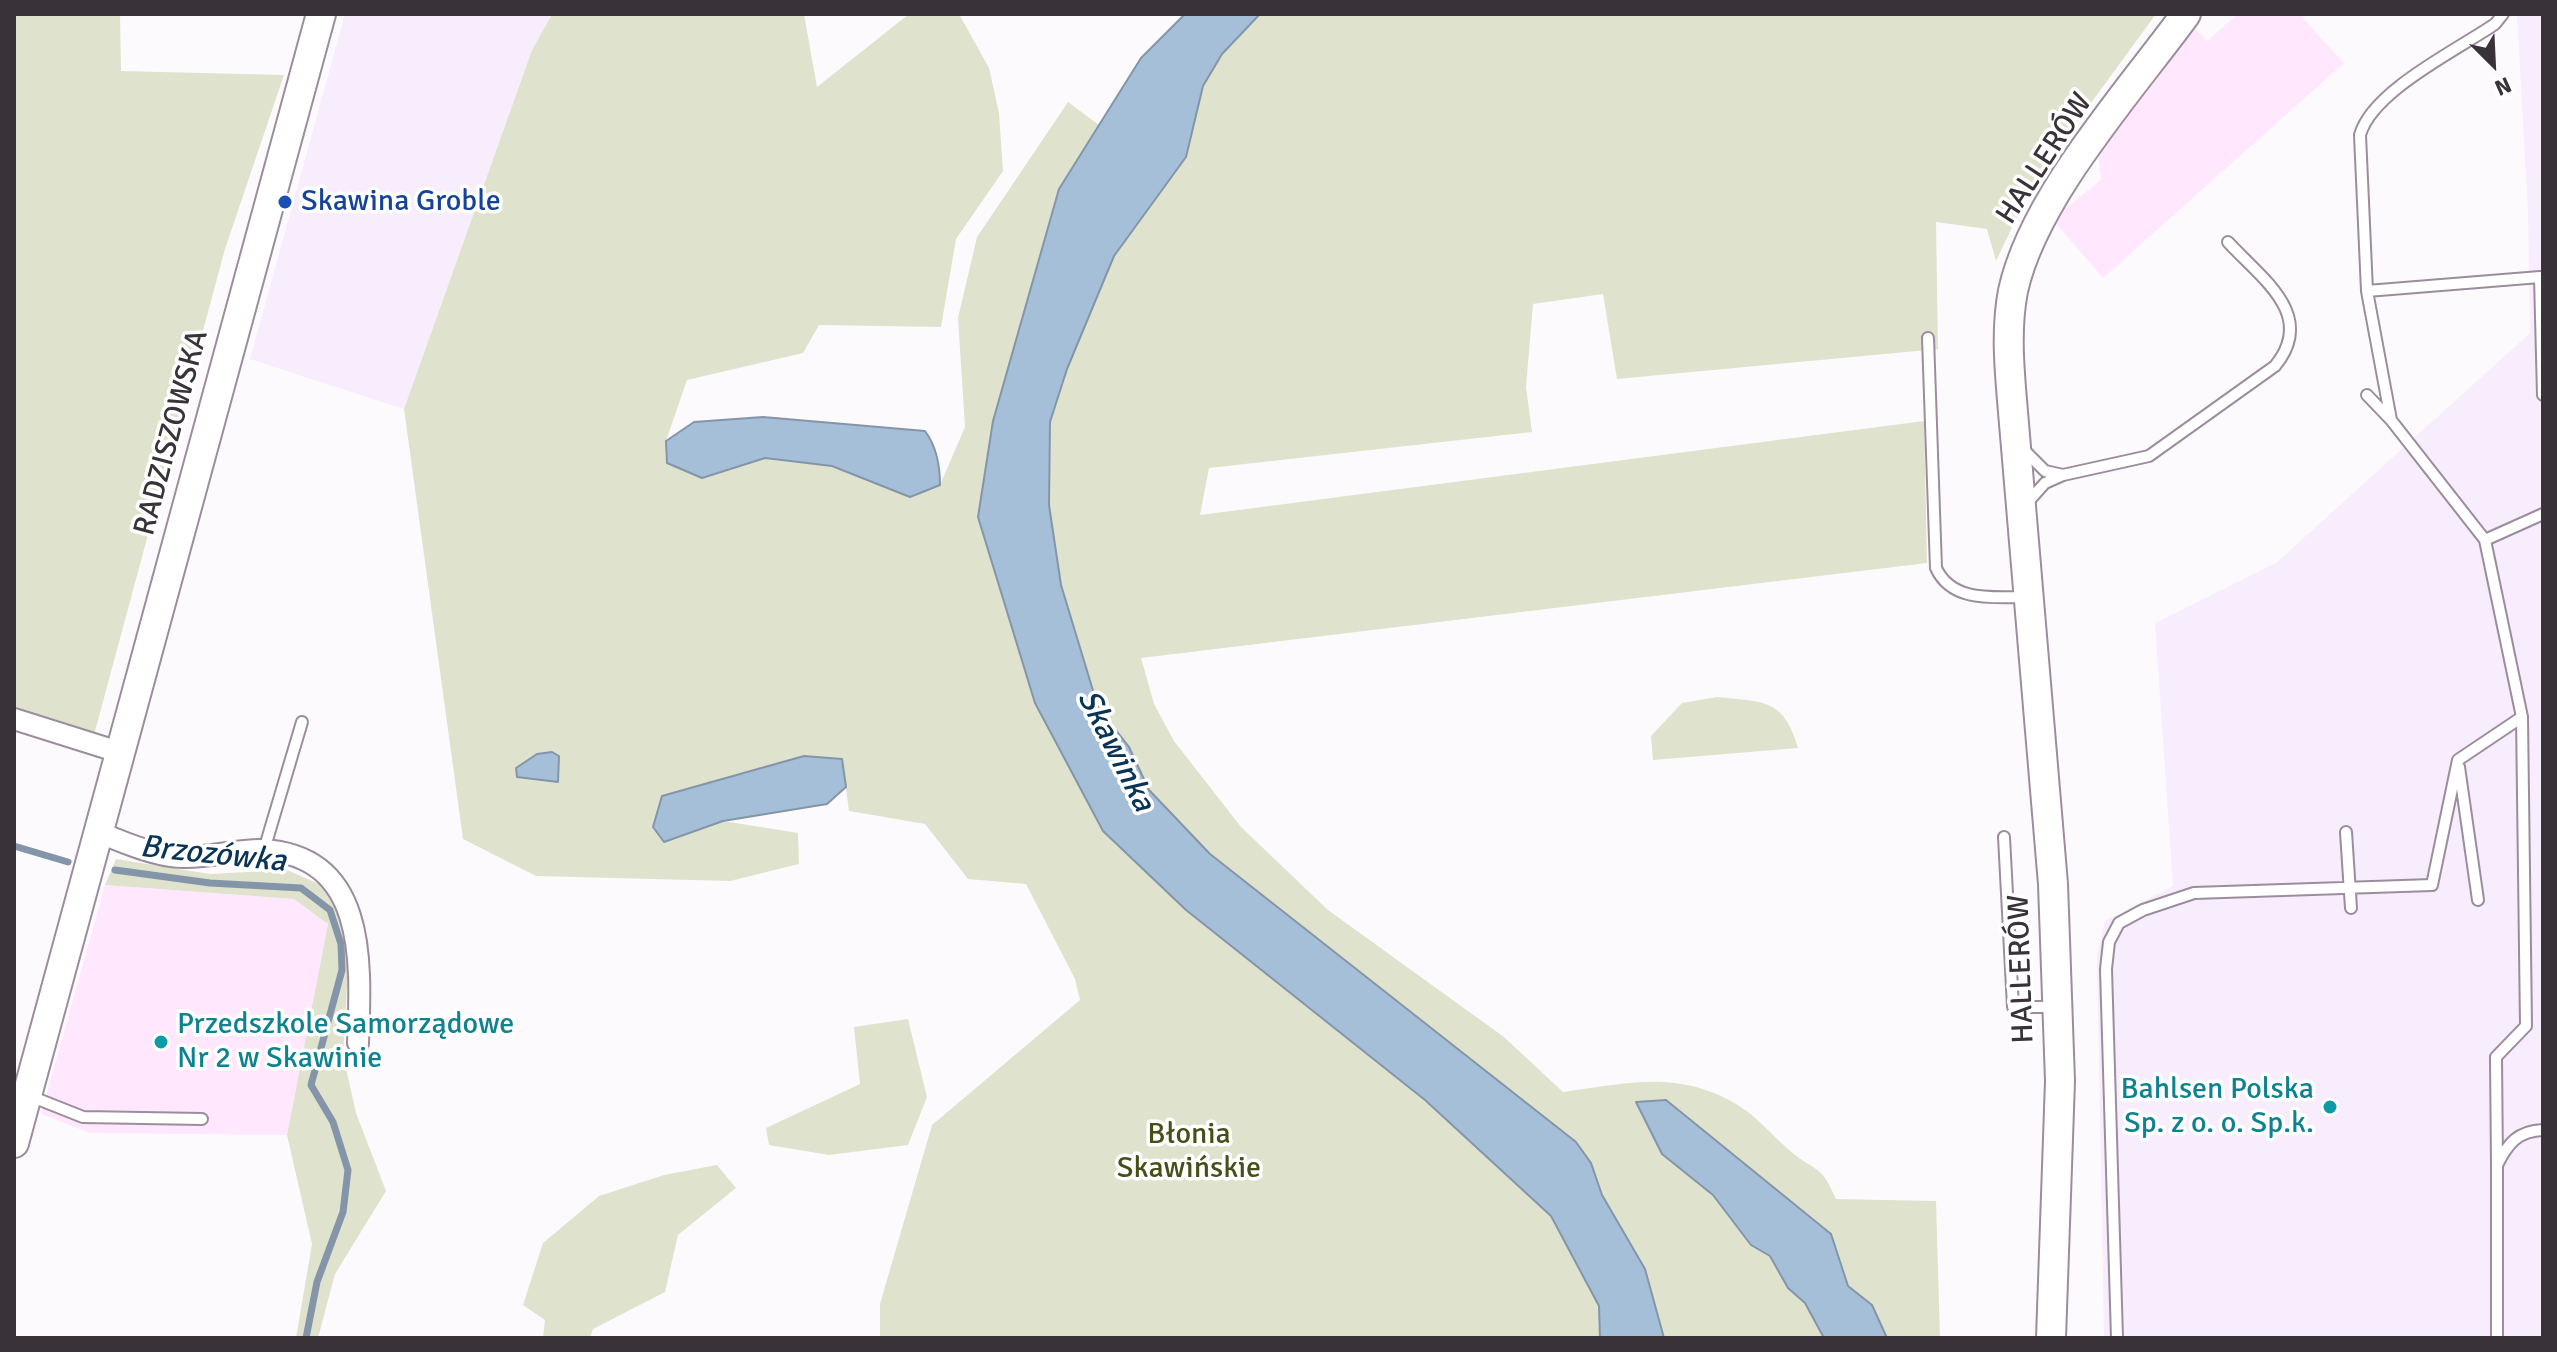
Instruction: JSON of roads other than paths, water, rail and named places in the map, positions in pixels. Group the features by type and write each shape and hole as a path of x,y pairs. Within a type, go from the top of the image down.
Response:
{"street":[{"name":"RADZISZOWSKA","path":"14,1143 25,1094 101,833 321,14"},
{"name":"HALLERÓW","path":"2051,1338 2060,1081 2058,1007 2048,797 2015,439 2009,323 2021,262 2049,203 2186,14"},
{"path":"14,719 122,753"},
{"path":"101,833 180,857 264,850 318,864 346,906 359,956 358,1043"}],"lane":[{"path":"2391,420 2367,291 2360,135 2383,99 2495,24 2503,14"},
{"path":"2022,521 2033,493 2063,475 2149,456 2275,366 2286,352 2292,336 2291,319 2285,305 2228,242"},
{"path":"2367,291 2540,277 2543,395"},
{"path":"1928,338 1936,568 1943,584 1959,593 2029,598"},
{"path":"2367,395 2391,420 2485,540 2522,717 2526,1026 2496,1057 2497,1338"},
{"path":"2015,439 2045,471 2063,475"},
{"path":"2485,540 2543,514"},
{"path":"2117,1338 2106,969 2109,942 2119,923 2143,910 2194,893 2432,885 2458,760 2522,717"},
{"path":"264,850 302,722"},
{"path":"2458,760 2478,900"},
{"path":"2346,832 2351,908"},
{"path":"2004,837 2013,1007 2058,1007"},
{"path":"25,1094 83,1117 202,1119"},
{"path":"2497,1165 2508,1143 2528,1131 2543,1130"}],"water":[{"name":"Skawinka","path":"1185,14 1260,14 1222,54 1203,86 1186,157 1114,256 1067,369 1050,422 1049,505 1061,585 1098,707 1129,747 1149,790 1210,854 1576,1142 1591,1163 1602,1195 1645,1269 1664,1338 1600,1338 1599,1306 1551,1216 1425,1100 1186,910 1103,831 1035,703 978,517 993,421 1059,189 1141,58"},
{"path":"763,417 925,431 937,457 940,485 910,497 832,466 765,458 702,478 667,463 666,441 694,422"},
{"path":"552,752 559,756 558,782 517,777 516,768 537,754"},
{"path":"804,756 842,759 846,787 827,804 723,821 664,842 653,827 662,796"},
{"path":"1666,1100 1831,1234 1848,1286 1872,1305 1887,1338 1824,1338 1805,1303 1788,1288 1770,1256 1751,1245 1713,1195 1662,1154 1636,1102"}],"waterway":[{"name":"Brzozówka","path":"14,846 68,862"},
{"name":"Brzozówka","path":"115,870 210,883 301,888 330,910 341,944 342,970 311,1085 333,1122 348,1170 343,1212 317,1282 306,1338"}],"place":[{"name":"Skawina Groble","path":"285,202"},
{"name":"Przedszkole Samorządowe Nr 2 w Skawinie","path":"161,1042"},
{"name":"Bahlsen Polska Sp. z o. o. Sp.k.","path":"2330,1107"}],"park label":[{"name":"Błonia Skawińskie","path":"1189,1152"}]}
